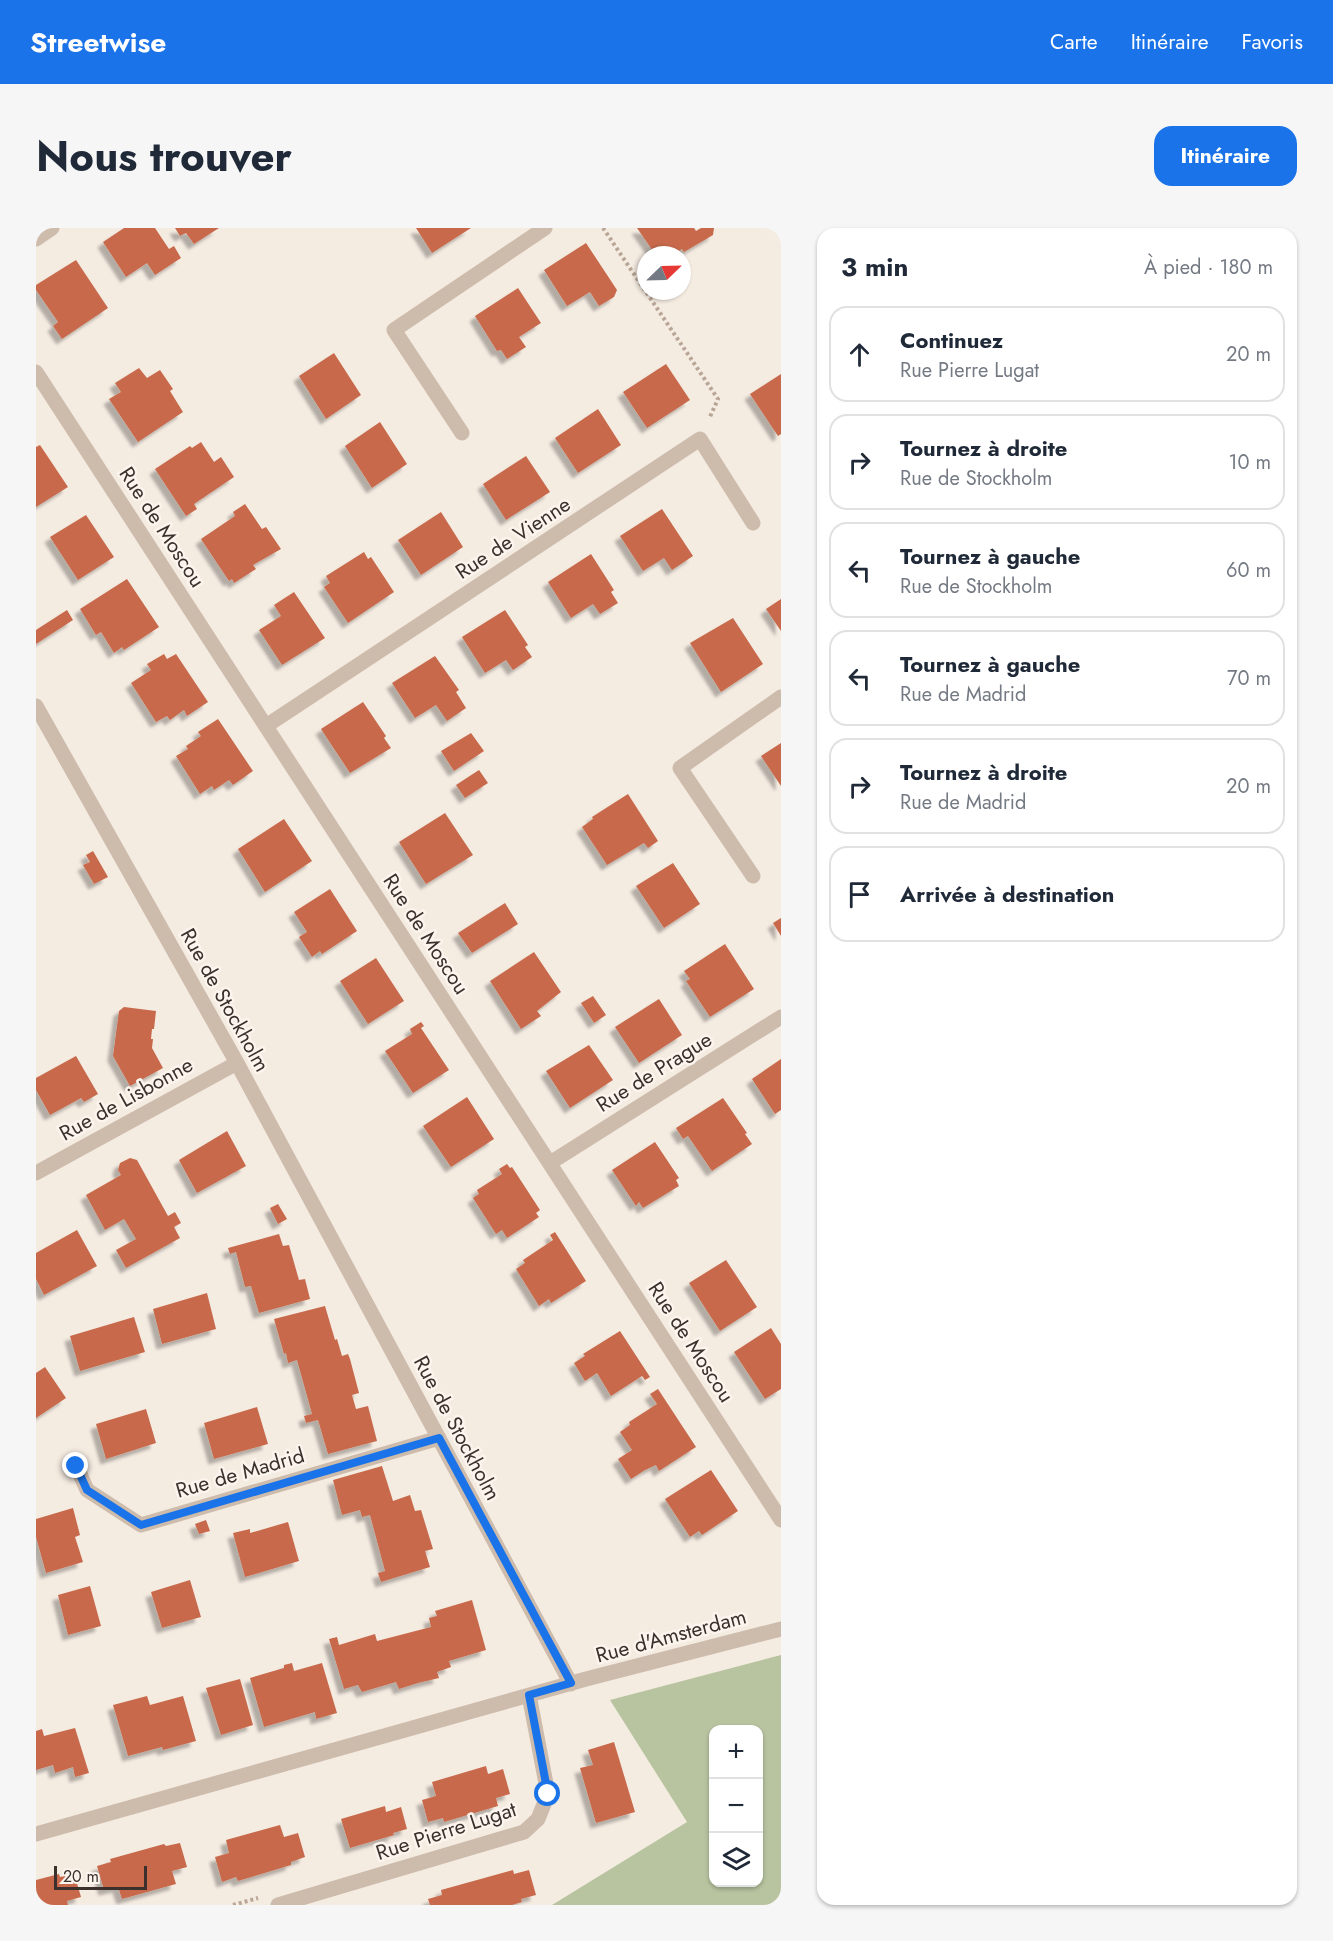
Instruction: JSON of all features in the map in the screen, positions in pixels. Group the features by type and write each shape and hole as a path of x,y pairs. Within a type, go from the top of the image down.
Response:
{"street":[{"path":"36,238 52,228"},
{"path":"462,434 394,330 545,228"},
{"name":"Rue de Moscou","path":"36,372 781,1520"},
{"path":"700,439 753,523"},
{"name":"Rue de Vienne","path":"266,726 700,439"},
{"path":"753,876 680,768 781,697"},
{"name":"Rue de Stockholm","path":"36,706 237,1063 571,1683"},
{"name":"Rue de Prague","path":"550,1163 781,1017"},
{"name":"Rue de Lisbonne","path":"36,1173 237,1063"},
{"name":"Rue de Madrid","path":"76,1466 87,1490 141,1525 439,1438"},
{"name":"Rue d'Amsterdam","path":"571,1683 781,1629"},
{"path":"36,1834 571,1683"},
{"name":"Rue Pierre Lugat","path":"272,1900 524,1832 538,1819 548,1794 529,1695"}],"path":[{"path":"603,228 718,399 700,439"},
{"path":"233,1905 272,1900"}],"green space":[{"path":"781,1655 781,1905 552,1905 687,1822 610,1700"}],"building":[{"path":"124,228 155,228 169,249 174,246 181,258 155,275 147,263 126,277 103,242"},
{"path":"175,228 219,228 194,244 186,233 180,236"},
{"path":"416,228 471,228 432,253"},
{"path":"637,228 694,228 696,231 701,228 714,228 713,235 691,248 691,246 650,246"},
{"path":"586,243 617,290 614,297 599,306 590,292 567,306 544,270"},
{"path":"76,260 108,308 62,339 53,326 58,322 36,290 36,285"},
{"path":"518,288 541,323 519,337 526,347 507,359 501,350 497,351 475,316"},
{"path":"334,353 361,395 326,419 299,376"},
{"path":"666,364 690,400 647,428 623,392"},
{"path":"139,368 147,378 160,370 173,389 170,391 183,412 138,442 109,399 121,392 115,383"},
{"path":"781,374 781,434 778,436 750,394"},
{"path":"598,409 621,445 578,473 555,438"},
{"path":"380,422 407,464 372,488 345,446"},
{"path":"201,442 214,462 221,457 234,477 194,504 197,509 186,516 155,469 190,446 192,448"},
{"path":"40,445 68,487 36,507 36,447"},
{"path":"526,456 550,492 506,520 483,484"},
{"path":"245,504 262,529 266,527 281,549 253,565 256,569 234,583 232,579 229,581 201,539 235,516 233,512"},
{"path":"662,509 693,556 672,570 664,558 643,571 620,536"},
{"path":"441,512 463,547 421,575 398,540"},
{"path":"86,515 114,557 78,580 50,537"},
{"path":"364,552 368,559 371,557 394,592 348,623 324,587 330,583 326,576"},
{"path":"591,554 614,590 611,592 618,603 600,614 593,604 571,618 548,582"},
{"path":"127,579 159,627 124,650 122,647 114,653 101,632 96,635 80,609"},
{"path":"294,592 325,638 282,665 259,630 281,616 274,605"},
{"path":"781,599 781,631 766,609"},
{"path":"67,610 73,620 36,644 36,630"},
{"path":"505,610 528,645 525,647 532,657 513,670 506,660 485,673 462,637"},
{"path":"733,618 763,664 721,692 690,643"},
{"path":"164,654 167,659 176,654 208,702 187,716 184,710 170,720 167,716 156,722 131,683 151,670 147,664"},
{"path":"435,656 459,690 456,692 466,708 447,721 436,705 415,718 392,683"},
{"path":"363,702 386,736 384,738 391,748 350,773 321,729"},
{"path":"218,719 253,771 233,785 229,780 214,790 212,786 200,794 176,756 188,749 186,746 201,736 198,732"},
{"path":"471,733 484,751 454,771 441,751"},
{"path":"781,743 781,786 761,756"},
{"path":"479,770 488,783 465,798 456,785"},
{"path":"628,794 658,841 648,848 644,843 607,865 582,827 593,819 592,817"},
{"path":"445,813 473,855 426,884 399,842"},
{"path":"284,819 312,861 265,892 238,849"},
{"path":"93,851 108,877 94,884 83,865 90,862 86,855"},
{"path":"673,863 700,904 664,928 636,886"},
{"path":"330,889 357,931 322,954 320,951 312,957 299,937 307,932 294,912"},
{"path":"505,903 518,924 472,953 458,933"},
{"path":"781,918 781,936 773,923"},
{"path":"725,944 754,989 710,1017 686,981 690,979 684,971"},
{"path":"534,952 561,992 537,1011 541,1016 521,1029 490,981"},
{"path":"376,958 404,1001 368,1024 340,981"},
{"path":"593,996 606,1015 594,1023 581,1003"},
{"path":"659,999 682,1035 639,1063 615,1027"},
{"path":"124,1007 156,1011 154,1029 152,1029 152,1048 163,1068 130,1086 113,1056 119,1011"},
{"path":"421,1022 424,1026 421,1028 449,1070 413,1093 385,1051 412,1034 410,1029"},
{"path":"589,1045 613,1080 570,1108 546,1071"},
{"path":"76,1056 98,1094 84,1102 81,1098 50,1115 36,1090 36,1078"},
{"path":"781,1059 781,1110 775,1114 752,1079"},
{"path":"467,1097 494,1139 451,1167 423,1126"},
{"path":"723,1098 752,1144 712,1171 688,1136 683,1139 676,1128"},
{"path":"227,1131 246,1166 197,1193 179,1160"},
{"path":"655,1142 679,1178 676,1180 679,1186 643,1208 639,1202 636,1206 612,1170"},
{"path":"130,1158 137,1160 168,1216 175,1212 181,1223 174,1227 180,1238 126,1268 116,1250 136,1239 124,1219 105,1230 86,1195 121,1175 118,1170 120,1163"},
{"path":"507,1164 510,1168 512,1167 540,1210 536,1213 539,1217 507,1238 502,1230 496,1234 473,1198 479,1194 477,1190 502,1174 499,1169"},
{"path":"278,1204 287,1219 278,1224 270,1208"},
{"path":"77,1230 97,1266 44,1295 36,1279 36,1253"},
{"path":"555,1232 586,1281 551,1303 549,1299 539,1306 516,1269 525,1263 523,1260 553,1240 550,1235"},
{"path":"279,1234 283,1246 289,1245 299,1280 305,1279 310,1299 259,1313 251,1286 245,1287 236,1252 230,1254 228,1248"},
{"path":"726,1260 757,1307 720,1331 689,1283"},
{"path":"207,1293 216,1329 162,1344 153,1309"},
{"path":"325,1306 342,1356 348,1354 350,1359 359,1393 352,1395 356,1409 368,1406 377,1441 328,1454 318,1420 306,1423 304,1416 312,1414 297,1360 288,1363 274,1319"},
{"path":"134,1317 145,1352 80,1371 70,1336"},
{"path":"771,1328 781,1344 781,1389 765,1399 734,1352"},
{"path":"620,1331 650,1377 645,1380 642,1376 611,1396 597,1373 585,1381 574,1363 585,1356 583,1354"},
{"path":"45,1367 66,1398 36,1418 36,1373"},
{"path":"658,1389 696,1447 659,1471 656,1465 631,1479 618,1459 632,1450 620,1432 630,1425 629,1422 657,1404 650,1394"},
{"path":"257,1407 268,1444 214,1459 204,1423"},
{"path":"146,1409 156,1443 106,1459 96,1424"},
{"path":"382,1466 393,1501 410,1495 415,1511 421,1510 433,1549 425,1551 430,1567 381,1582 378,1573 385,1571 370,1515 362,1517 360,1510 342,1515 333,1480"},
{"path":"711,1470 738,1511 702,1535 699,1531 690,1537 665,1499"},
{"path":"73,1508 80,1535 75,1537 83,1562 46,1573 36,1537 36,1519"},
{"path":"206,1520 210,1531 199,1534 195,1524"},
{"path":"288,1522 299,1561 245,1577 233,1533 250,1529 250,1533"},
{"path":"190,1580 201,1617 162,1628 151,1592"},
{"path":"90,1586 101,1626 68,1635 58,1595"},
{"path":"472,1600 486,1650 449,1661 451,1667 437,1672 439,1678 399,1689 396,1682 362,1692 358,1685 344,1689 329,1639 337,1637 339,1645 375,1634 377,1641 431,1627 429,1618 437,1616 435,1611"},
{"path":"292,1663 294,1671 322,1663 337,1713 316,1719 315,1712 264,1727 250,1678 284,1668 284,1665"},
{"path":"240,1679 253,1725 221,1735 206,1688"},
{"path":"147,1696 150,1705 183,1696 196,1741 128,1756 113,1705"},
{"path":"75,1728 89,1773 75,1777 73,1767 55,1773 53,1765 36,1770 36,1731 42,1729 44,1736"},
{"path":"614,1742 635,1812 596,1823 580,1768 593,1765 588,1750"},
{"path":"486,1766 488,1774 503,1769 510,1794 496,1798 498,1806 444,1822 443,1818 428,1822 422,1800 436,1796 432,1782"},
{"path":"385,1806 386,1812 401,1807 407,1829 350,1848 341,1819"},
{"path":"280,1825 284,1837 298,1833 305,1857 291,1862 291,1865 238,1881 236,1877 222,1882 215,1857 229,1853 226,1840"},
{"path":"180,1843 187,1867 172,1871 176,1884 122,1899 118,1887 104,1890 97,1866 111,1862 110,1859 164,1844 166,1846"},
{"path":"513,1870 514,1874 529,1870 536,1895 521,1899 522,1902 512,1905 430,1905 428,1899 442,1895 441,1890"},
{"path":"74,1873 81,1897 67,1901 68,1905 36,1905 36,1880"}],"route":[{"path":"76,1466 87,1490 141,1525 439,1438 571,1683 529,1695 548,1794"}]}
